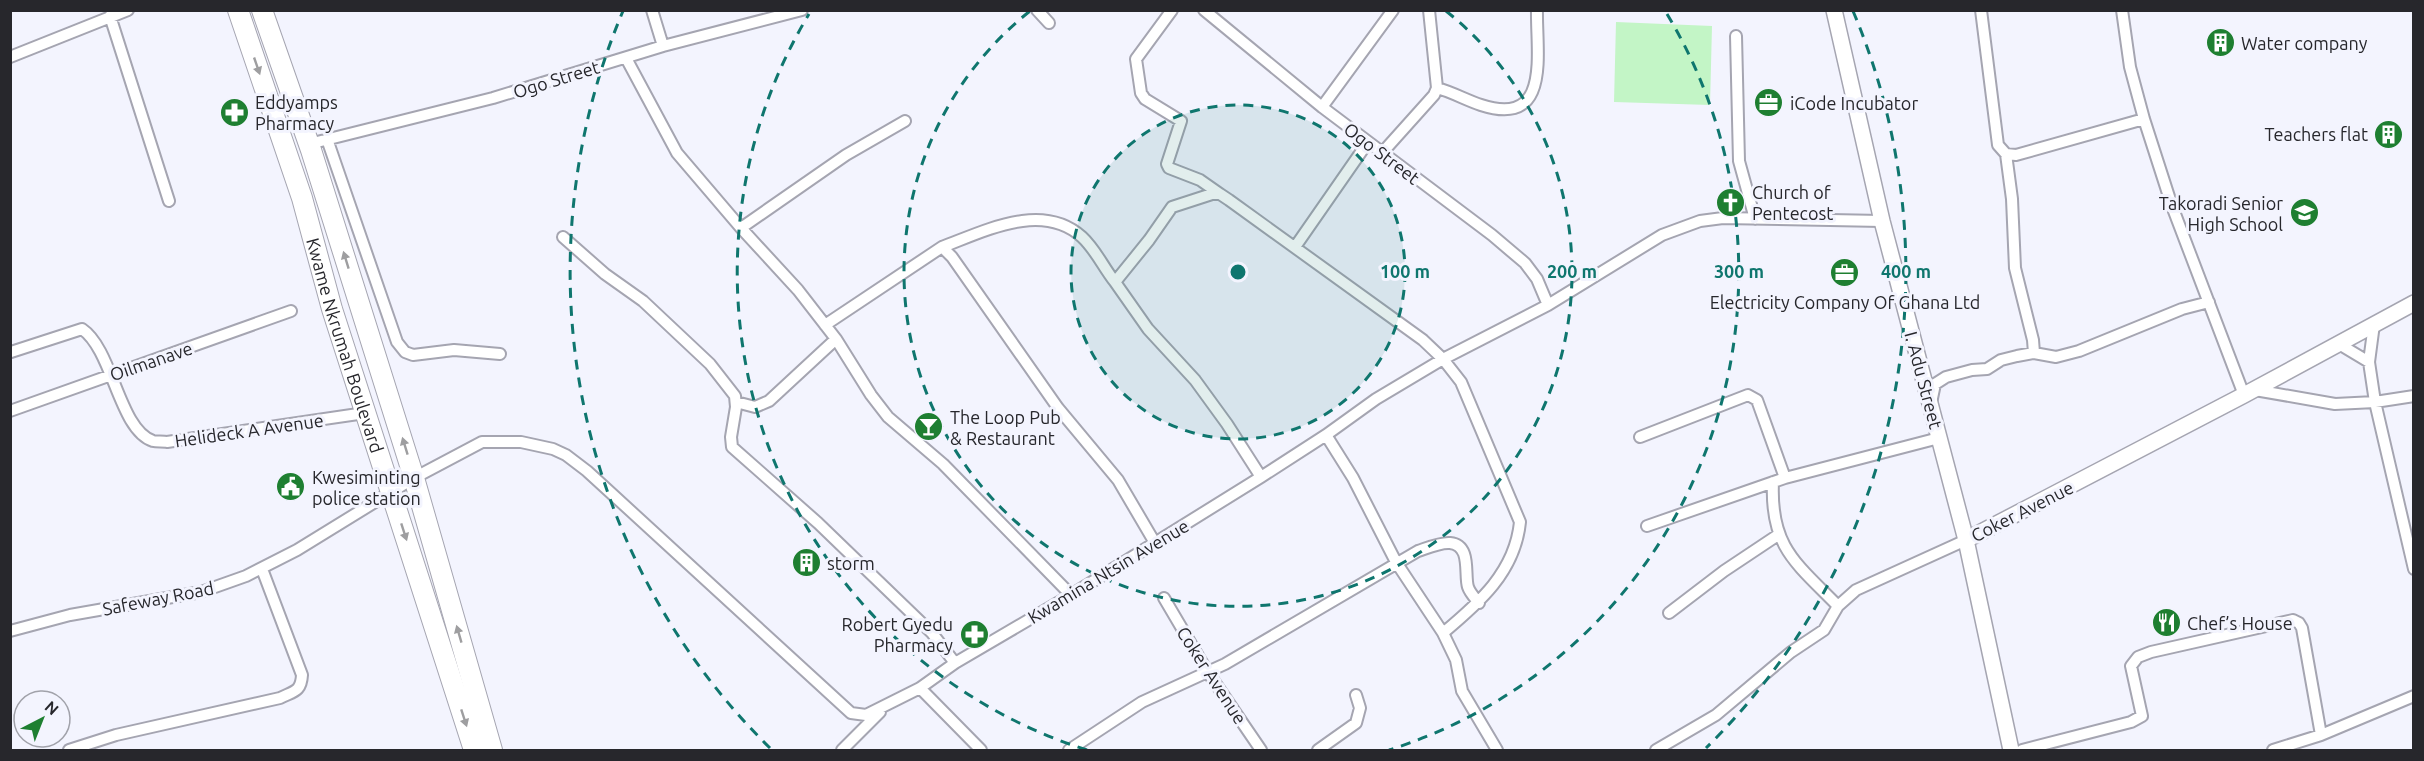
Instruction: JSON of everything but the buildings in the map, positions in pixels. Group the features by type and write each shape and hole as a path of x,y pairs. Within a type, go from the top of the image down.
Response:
{"highway":[{"name":"Kwame Nkrumah Boulevard","path":"238,10 302,198 332,309 474,750"},
{"name":"Kwame Nkrumah Boulevard","path":"262,10 318,142 492,750"}],"street":[{"path":"10,57 128,10"},
{"path":"652,10 663,46"},
{"name":"Ogo Street","path":"318,142 493,98 663,46 802,10"},
{"path":"1037,10 1049,23"},
{"path":"1172,10 1136,59 1141,93 1145,99 1181,121 1167,164 1168,168 1200,180 1423,340 1443,359 1461,382 1520,522 1520,532 1502,576 1479,603 1443,633"},
{"name":"Ogo Street","path":"1204,10 1322,107 1525,263 1537,279 1548,304"},
{"path":"1322,107 1393,10"},
{"path":"1382,153 1430,100 1437,87 1429,10"},
{"path":"1437,87 1493,108 1509,109 1528,100 1534,89 1538,68 1537,10"},
{"name":"I. Adu Street","path":"1834,10 1882,221 1966,540 2011,750"},
{"path":"1981,10 1998,145 2006,154 2012,199 2015,268 2033,340 2034,353"},
{"path":"2122,10 2130,66 2144,119 2172,206 2209,302 2250,393 2334,405 2414,396"},
{"path":"110,16 169,201"},
{"path":"1736,36 1739,161 1755,219"},
{"path":"626,58 677,153 798,290 836,339 871,396 888,417 943,464 1071,595"},
{"path":"2006,154 2016,155 2144,119"},
{"path":"741,228 846,155 905,121"},
{"path":"318,142 397,342 401,347 413,356 454,350 500,354"},
{"path":"1295,247 1368,142"},
{"path":"1115,282 1172,207 1212,194 1220,194"},
{"name":"Kwamina Ntsin Avenue","path":"391,491 482,442 521,442 553,449 566,455 587,471 851,713 866,715 920,688 955,663 1155,543 1326,435 1376,399 1443,359 1548,304 1672,230 1700,221 1723,218 1882,221"},
{"path":"825,325 942,247 1018,221 1036,219 1053,222 1072,229 1095,250 1100,263 1148,329 1195,380 1261,477"},
{"path":"563,237 605,274 643,301 710,364 735,396 732,447 818,523 932,633 955,663"},
{"path":"942,247 952,257 1058,408 1118,480 1155,543"},
{"path":"1931,404 1935,384 1946,377 1972,370 1987,369 2001,360 2034,353 2056,357 2079,351 2182,309 2209,302"},
{"name":"Coker Avenue","path":"1656,750 1716,715 1791,652 1824,630 1838,606 1856,590 1966,540 2250,393 2414,303"},
{"name":"Oilmanave","path":"10,411 291,311"},
{"path":"2374,324 2369,362 2375,402 2414,569"},
{"name":"Helideck A Avenue","path":"11,352 72,331 82,329 89,333 111,374 133,425 153,441 167,442 365,413"},
{"path":"736,402 755,407 769,401 836,339"},
{"path":"2339,344 2369,362"},
{"path":"1640,437 1748,395 1757,400 1785,478"},
{"path":"1326,435 1353,478 1396,562 1443,633 1456,660 1462,691 1497,750"},
{"path":"1647,526 1785,478 1939,438"},
{"path":"1773,482 1772,502 1779,535 1793,560 1838,606"},
{"name":"Safeway Road","path":"10,631 70,615 201,592 262,569 391,491"},
{"path":"1669,613 1724,571 1779,535"},
{"path":"1069,750 1142,702 1225,664 1418,551 1449,542 1455,544 1461,550 1467,563 1467,585 1479,603"},
{"path":"69,750 116,735 280,698 297,690 301,686 302,675 262,569"},
{"name":"Coker Avenue","path":"1164,598 1207,671 1261,750"},
{"path":"2022,750 2131,722 2142,716 2131,666 2138,657 2151,652 2293,620 2302,628 2321,735"},
{"path":"920,688 981,750"},
{"path":"1318,750 1356,723 1360,708 1356,695"},
{"path":"2273,750 2321,735 2414,696"},
{"path":"843,750 882,709"}],"green space":[{"path":"1616,22 1712,26 1710,105 1614,102"}],"place":[{"name":"Water company","path":"2220,43"},
{"name":"iCode Incubator","path":"1769,103"},
{"name":"Eddyamps Pharmacy","path":"234,112"},
{"name":"Teachers flat","path":"2389,134"},
{"name":"Church of Pentecost","path":"1731,202"},
{"name":"Takoradi Senior High School","path":"2304,213"},
{"name":"Electricity Company Of Ghana Ltd","path":"1845,273"},
{"name":"The Loop Pub & Restaurant","path":"929,427"},
{"name":"Kwesiminting police station","path":"291,487"},
{"name":"storm","path":"806,563"},
{"name":"Chef’s House","path":"2166,623"},
{"name":"Robert Gyedu Pharmacy","path":"974,634"}]}
